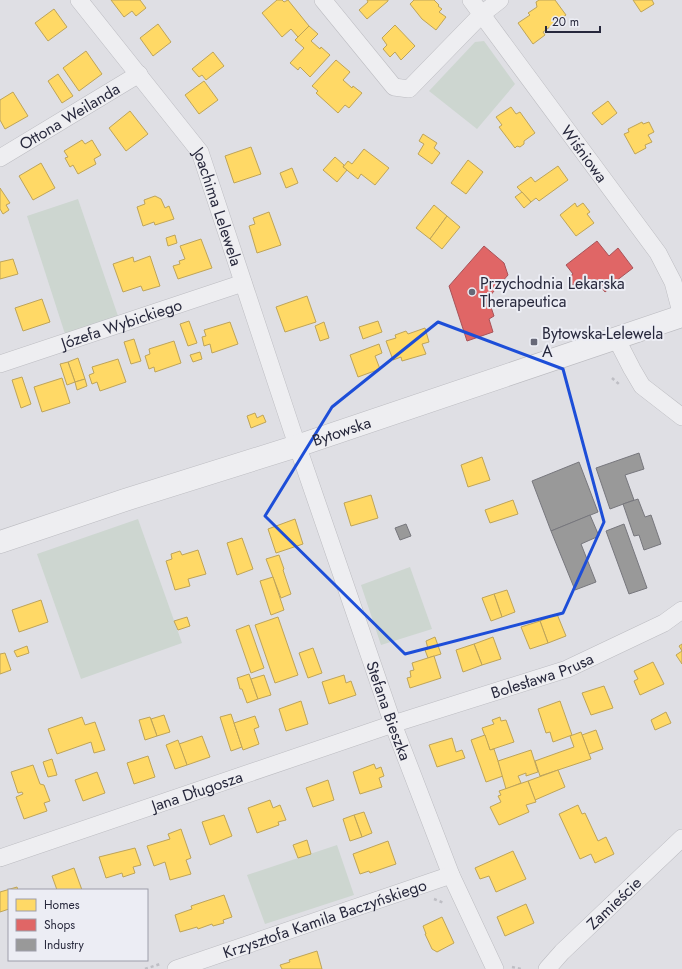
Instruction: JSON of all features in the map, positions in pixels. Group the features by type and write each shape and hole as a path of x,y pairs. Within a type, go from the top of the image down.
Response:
{"street":[{"name":"Joachima Lelewela","path":"79,0 200,152 297,446"},
{"path":"323,0 394,87 409,89 482,14 500,0"},
{"name":"Wiśniowa","path":"471,0 658,253 673,282 682,316"},
{"name":"Ottona Weilanda","path":"0,158 139,74"},
{"name":"Józefa Wybickiego","path":"0,364 243,283"},
{"name":"Bytowska","path":"0,542 125,500 297,446 682,316"},
{"path":"616,338 642,386 682,417"},
{"name":"Stefana Bieszka","path":"297,446 393,724 451,875 502,968"},
{"name":"Bolesława Prusa","path":"393,724 567,669 664,623 682,610"},
{"name":"Jana Długosza","path":"0,858 393,724"},
{"name":"Zamieście","path":"547,969 562,952 682,838"},
{"name":"Krzysztofa Kamila Baczyńskiego","path":"172,965 451,875"}],"path":[{"path":"428,896 447,904"},
{"path":"145,969 172,965"},
{"path":"502,968 521,969"}],"highlighted area":[{"path":"438,322 563,369 604,522 563,613 405,654 265,516 332,407"}],"shaded area":[{"path":"484,41 515,84 477,129 429,91 475,42"},
{"path":"78,199 118,316 65,334 27,216"},
{"path":"138,519 182,643 81,679 37,554"},
{"path":"410,567 432,629 381,645 361,585"},
{"path":"337,845 354,895 265,924 247,875"}],"building: Homes":[{"path":"111,0 140,0 146,8 136,16 132,11 124,17"},
{"path":"277,0 282,0 284,2 288,0 309,26 298,37 291,29 282,37 262,13"},
{"path":"367,0 388,1 367,19 359,10 368,2"},
{"path":"414,0 434,0 442,9 439,12 446,17 436,30 422,19 410,4"},
{"path":"539,0 555,0 566,15 543,32 545,35 533,44 518,23 530,15 528,13 537,7 536,2"},
{"path":"633,0 652,0 654,4 641,12"},
{"path":"54,9 67,27 48,41 35,23"},
{"path":"158,24 171,42 153,56 140,38"},
{"path":"395,25 415,46 401,60 395,52 390,57 383,49 387,45 382,38"},
{"path":"309,26 318,34 311,41 330,55 310,77 300,67 298,70 290,63 304,48 295,40"},
{"path":"86,51 102,74 79,91 63,68"},
{"path":"213,52 224,66 206,80 202,75 199,77 192,69"},
{"path":"336,60 350,72 343,80 352,88 353,86 362,93 349,108 345,105 338,113 316,93 318,91 312,86"},
{"path":"58,74 73,96 62,103 48,81"},
{"path":"204,81 218,100 199,114 185,95"},
{"path":"13,92 28,116 5,129 0,120 0,100"},
{"path":"608,101 617,113 602,125 592,113"},
{"path":"511,107 516,114 520,112 535,133 524,141 524,144 520,147 517,146 515,148 499,127 502,125 496,117"},
{"path":"130,111 148,134 126,151 109,128"},
{"path":"642,122 643,124 649,122 654,132 648,135 652,142 645,145 646,148 635,154 624,134 629,132 628,129"},
{"path":"423,134 437,143 434,148 440,153 432,164 418,154 424,144 419,141"},
{"path":"82,140 85,144 92,140 101,155 94,159 96,164 78,174 73,165 70,167 65,158 68,157 64,151"},
{"path":"251,147 261,174 234,183 225,156"},
{"path":"364,149 389,168 375,185 361,174 358,179 343,167 348,161 352,164"},
{"path":"335,157 347,170 337,182 323,170"},
{"path":"468,160 483,172 466,194 451,183"},
{"path":"41,163 55,188 33,200 19,176"},
{"path":"558,166 568,180 539,201 536,198 531,202 517,187 531,177 535,182"},
{"path":"292,168 298,183 286,188 280,173"},
{"path":"0,188 10,203 6,205 9,210 3,214 0,209"},
{"path":"522,192 531,202 524,208 515,197"},
{"path":"155,196 161,199 165,208 169,206 174,219 155,225 154,222 143,226 137,207 145,204 144,200"},
{"path":"575,203 577,207 583,203 590,212 587,214 594,223 576,236 560,215"},
{"path":"434,205 447,216 430,239 416,228"},
{"path":"269,212 281,245 257,253 249,226 255,224 253,218"},
{"path":"447,216 460,227 442,249 430,239"},
{"path":"175,235 177,243 168,246 166,238"},
{"path":"201,239 212,268 178,279 173,266 180,264 179,261 185,259 180,246"},
{"path":"150,256 160,286 143,291 141,286 123,292 113,264 133,257 134,262"},
{"path":"13,259 18,274 0,279 0,262"},
{"path":"307,296 316,322 285,332 276,307"},
{"path":"42,299 50,322 23,331 15,308"},
{"path":"189,321 197,343 188,346 180,324"},
{"path":"378,321 382,332 363,339 359,327"},
{"path":"230,322 238,344 212,353 210,344 204,346 202,337 206,336 204,330"},
{"path":"324,322 329,338 320,341 315,326"},
{"path":"425,328 429,342 422,344 426,354 402,361 401,357 393,360 386,341 396,338 395,335 406,331 408,334"},
{"path":"134,339 141,361 131,364 124,342"},
{"path":"174,341 181,363 155,372 154,367 149,369 145,356 150,354 149,349"},
{"path":"379,344 382,353 375,356 380,369 358,377 350,355"},
{"path":"200,352 202,359 193,362 190,355"},
{"path":"78,358 85,379 75,382 68,362"},
{"path":"118,359 126,382 100,391 97,382 92,384 89,375 94,373 92,367"},
{"path":"68,362 75,382 67,385 60,364"},
{"path":"22,377 31,404 21,408 12,380"},
{"path":"62,378 70,403 42,412 34,387"},
{"path":"85,379 87,386 77,390 75,382"},
{"path":"255,413 257,418 263,415 266,422 251,428 247,416"},
{"path":"482,457 490,480 468,487 461,465"},
{"path":"371,495 378,518 351,526 344,503"},
{"path":"513,500 518,514 490,523 485,510"},
{"path":"295,519 303,544 276,553 268,529"},
{"path":"242,538 253,569 237,575 227,543"},
{"path":"198,550 206,574 188,579 190,586 175,590 166,561 172,559 171,554 180,551 182,555"},
{"path":"279,555 291,594 281,598 266,559"},
{"path":"273,577 284,610 271,615 260,581"},
{"path":"507,590 515,612 502,617 494,594"},
{"path":"494,594 502,617 491,621 482,598"},
{"path":"41,600 48,622 19,632 12,610"},
{"path":"557,614 566,636 548,643 540,621"},
{"path":"187,617 190,626 178,630 174,621"},
{"path":"278,617 298,675 275,683 255,625"},
{"path":"540,621 548,643 530,649 521,627"},
{"path":"249,625 264,668 251,673 236,630"},
{"path":"435,637 441,654 428,658 425,650 428,649 426,641"},
{"path":"493,637 501,659 482,665 474,644"},
{"path":"474,644 482,665 463,672 456,650"},
{"path":"682,644 682,651 679,646"},
{"path":"27,646 29,653 17,657 14,651"},
{"path":"313,648 322,673 308,678 299,653"},
{"path":"682,651 682,664 676,655"},
{"path":"5,653 11,670 0,674 0,654"},
{"path":"434,656 441,678 410,688 407,678 411,677 410,671 414,670 412,663"},
{"path":"653,662 664,684 640,695 634,681 638,679 634,671"},
{"path":"249,674 258,699 247,703 242,689 240,689 237,678"},
{"path":"264,675 271,695 258,699 251,679"},
{"path":"344,675 346,683 351,681 356,695 329,704 322,682"},
{"path":"604,686 613,708 591,715 582,693"},
{"path":"301,701 308,724 286,731 279,709"},
{"path":"560,701 572,735 553,742 550,732 546,733 538,709"},
{"path":"666,712 671,723 655,730 651,720"},
{"path":"231,714 242,747 231,751 220,717"},
{"path":"164,715 170,732 157,736 151,719"},
{"path":"255,716 259,727 254,729 259,744 243,750 234,723"},
{"path":"82,717 85,725 95,722 105,750 94,753 91,742 57,754 48,729"},
{"path":"150,717 157,736 145,740 139,720"},
{"path":"500,717 501,721 506,720 514,742 490,750 482,728 494,724 492,720"},
{"path":"596,730 603,749 589,754 582,735"},
{"path":"581,732 591,759 540,776 535,761 574,747 570,736"},
{"path":"485,735 490,750 494,749 503,776 486,782 471,740"},
{"path":"202,736 210,757 187,765 179,744"},
{"path":"452,738 456,752 462,750 465,758 437,767 429,745"},
{"path":"178,740 187,765 175,769 166,745"},
{"path":"531,750 538,772 526,776 526,773 518,776 521,783 506,789 498,761"},
{"path":"148,756 155,777 134,784 127,763"},
{"path":"52,759 57,775 48,777 43,762"},
{"path":"374,764 376,769 381,767 384,776 379,778 382,787 360,794 353,772"},
{"path":"33,765 40,784 44,785 50,801 44,803 47,811 24,819 16,797 23,794 22,792 18,793 11,772"},
{"path":"558,770 565,787 535,800 528,781"},
{"path":"97,772 105,793 83,801 75,780"},
{"path":"328,780 334,800 313,807 306,788"},
{"path":"528,781 536,802 526,805 529,812 499,825 490,807 501,802 498,796 501,795 499,791"},
{"path":"270,800 273,808 280,805 286,820 278,822 279,825 257,833 248,808"},
{"path":"578,805 582,814 585,813 598,841 606,837 614,854 595,863 591,854 580,859 559,814"},
{"path":"364,812 372,833 362,837 354,815"},
{"path":"224,815 232,836 210,845 202,822"},
{"path":"354,815 362,837 350,841 343,819"},
{"path":"181,829 191,858 186,860 191,874 170,880 165,862 154,866 147,846 170,839 168,834"},
{"path":"307,840 311,854 298,858 293,845"},
{"path":"388,841 396,864 370,873 369,871 360,874 353,854"},
{"path":"135,848 141,865 133,867 135,873 123,877 122,873 106,878 99,857"},
{"path":"513,851 526,879 496,892 489,876 480,879 475,868"},
{"path":"74,868 82,889 57,889 52,876"},
{"path":"8,890 8,909 0,912 0,892"},
{"path":"224,895 232,917 223,920 224,923 213,926 212,924 198,929 197,927 180,932 175,915 192,909 191,906"},
{"path":"526,904 534,923 505,936 497,917"},
{"path":"442,917 454,943 437,952 432,949 423,926"},
{"path":"317,951 322,969 282,969 280,965 290,962 289,960"}],"building: Shops":[{"path":"597,241 609,256 618,248 633,268 605,292 595,279 584,288 578,281 573,285 568,278 573,274 566,265"},
{"name":"Przychodnia Lekarska Therapeutica","path":"484,246 504,263 508,275 488,298 494,316 489,319 493,332 467,341 449,286"}],"building: Industry":[{"path":"639,453 644,469 625,475 634,500 610,509 596,468"},
{"path":"579,462 598,512 551,531 532,481"},
{"path":"638,499 645,517 651,515 661,544 644,550 639,535 634,536 623,504"},
{"path":"590,515 599,536 581,544 596,582 575,590 551,531"},
{"path":"406,524 411,536 400,540 395,528"},
{"path":"624,524 647,588 629,594 606,531"}],"place":[{"name":"Przychodnia Lekarska Therapeutica","path":"472,292"},
{"name":"Bytowska-Lelewela A","path":"534,342"}]}
